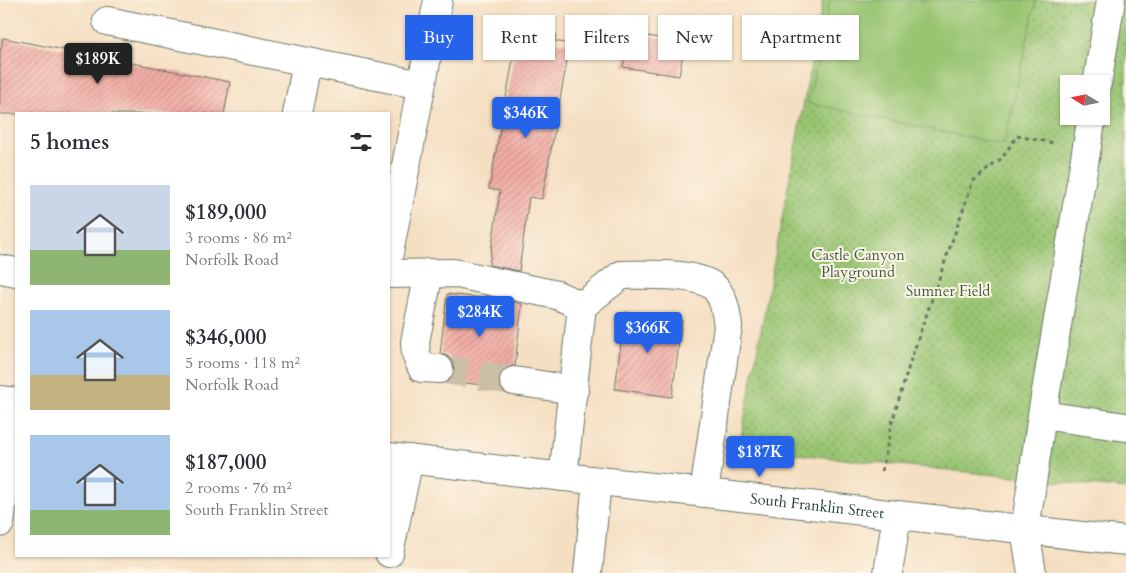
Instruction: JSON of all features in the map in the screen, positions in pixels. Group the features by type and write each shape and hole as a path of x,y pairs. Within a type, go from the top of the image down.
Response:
{"main road":[{"path":"390,248 438,0"},
{"path":"1098,75 1111,0"},
{"path":"107,21 421,85"},
{"path":"297,112 307,63"},
{"path":"1032,573 1025,530 1042,415 1090,125"},
{"path":"0,268 15,272"},
{"path":"390,274 453,272 557,295 582,306"},
{"path":"430,273 416,342 416,354 422,368 439,369"},
{"path":"563,477 582,306 621,275 671,276 706,281 717,290 725,304 728,326 704,493"},
{"path":"514,381 574,390"},
{"path":"0,523 10,401"},
{"path":"1042,415 1126,427"},
{"path":"390,537 399,458"},
{"name":"South Franklin Street","path":"399,458 1126,541"},
{"path":"588,573 597,481"},
{"path":"888,573 897,515"},
{"path":"385,573 388,557"}],"path":[{"path":"882,471 891,426 912,359 973,181 1002,158 1017,136"}],"green space":[{"name":"Sumner Field","path":"823,0 1126,0 1126,489 739,448 812,60 859,60 859,15 820,15"},
{"path":"830,0 1036,0 1004,145 808,103 817,60 859,60 859,15 827,15"}],"building":[{"path":"648,36 658,38 658,60 682,60 679,76 623,67 624,60 648,60"},
{"path":"3,38 230,82 224,112 15,112 15,114 0,114 0,54"},
{"path":"555,41 565,43 565,60 567,60 542,199 529,197 519,271 489,265 500,191 489,189 513,60 555,60"},
{"path":"447,294 484,298 485,296 522,304 515,366 508,367 502,372 499,379 500,387 448,381 454,370 453,362 448,356 440,354"},
{"path":"625,312 682,320 672,397 615,389"}],"tunnel":[{"path":"439,369 514,381"}],"park label":[{"name":"Castle Canyon Playground","path":"858,264"}]}
